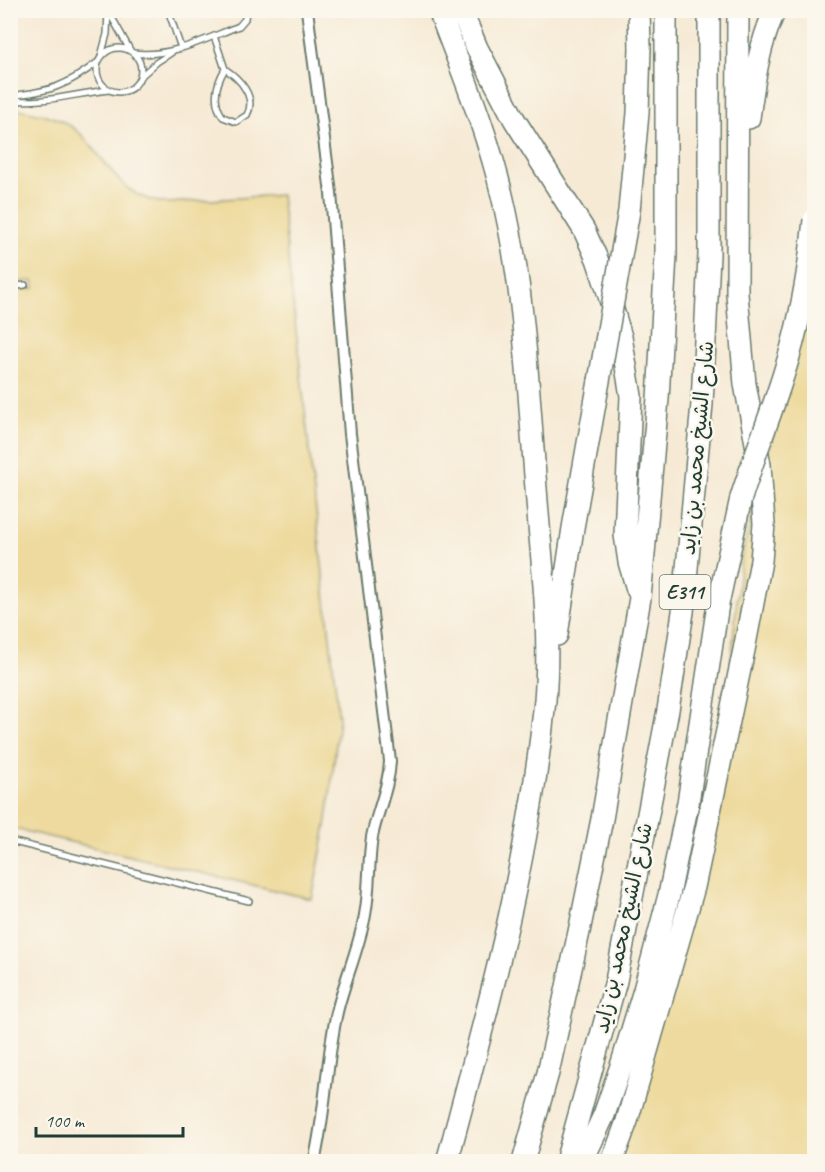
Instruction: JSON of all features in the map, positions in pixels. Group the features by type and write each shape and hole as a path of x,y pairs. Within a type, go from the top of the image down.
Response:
{"highway":[{"path":"439,10 483,127 502,196 515,263 520,297 547,612 545,698"},
{"path":"461,10 477,48 514,119 584,230 607,290 629,374 631,396 626,545 640,598"},
{"path":"447,1161 506,927 529,812 545,698 619,276 632,190 638,113 639,10"},
{"name":"شارع الشيخ محمد بن زايد","path":"523,1161 548,1073 579,932 602,819 640,598 658,399 666,255 666,10"},
{"name":"شارع الشيخ محمد بن زايد","path":"566,1161 616,981 668,710 682,612 702,415 709,255 710,10"},
{"path":"612,1161 627,1121 694,887 761,561 764,524 760,465 745,384 737,294 738,10"},
{"path":"737,208 755,73 764,35 775,10"},
{"path":"582,1161 604,1114 622,1063 666,904 688,803 718,604 741,498 790,352 806,283 814,220"}],"street":[{"path":"308,10 331,193 350,434 390,761 388,785 372,837 365,916 333,1032 323,1116 314,1161"}],"lane":[{"path":"108,10 141,67 139,77"},
{"path":"108,10 107,34 99,60 98,78 109,90"},
{"path":"168,10 181,48"},
{"path":"10,98 51,90 69,82 99,60 105,52 118,48 132,52 162,53 214,36 239,26 245,19 246,10"},
{"path":"214,36 225,69 242,84 250,102 247,115 236,122 223,117 216,102 219,82 225,69"},
{"path":"10,98 45,99 84,92 109,90 121,92 132,87 139,77 157,62 181,48"},
{"path":"10,287 25,285"},
{"path":"10,841 249,901"}],"sand":[{"path":"11,108 45,115 69,125 87,141 125,186 151,200 169,203 281,195 339,719 327,820 312,899 11,828 10,291 34,288 33,281 11,282"},
{"path":"814,284 814,1161 620,1162 727,704 741,559 790,367"}]}
